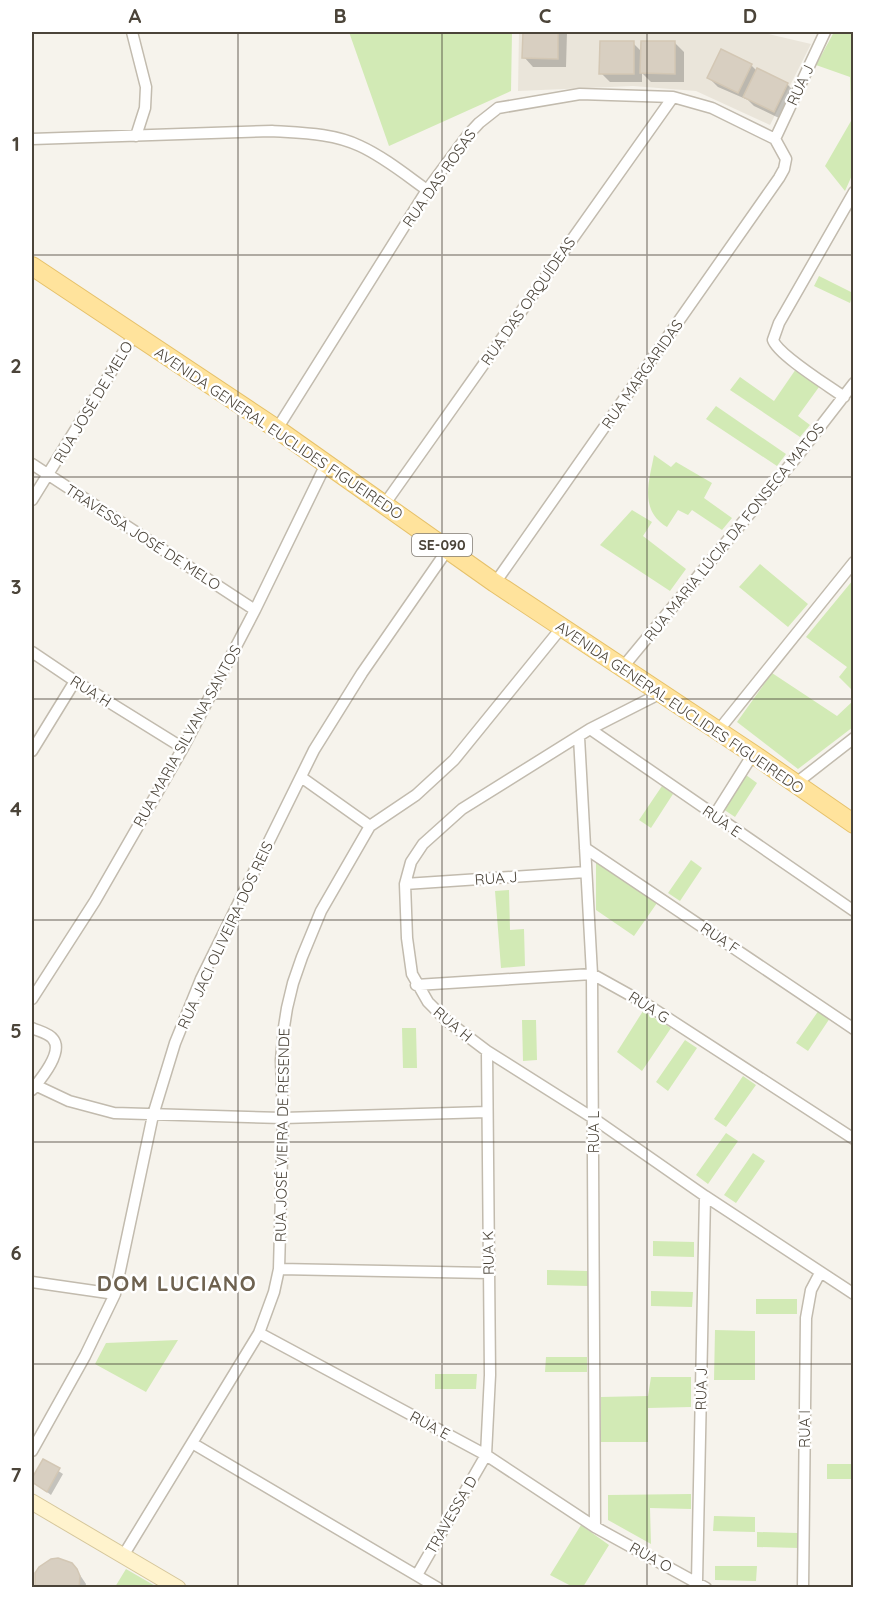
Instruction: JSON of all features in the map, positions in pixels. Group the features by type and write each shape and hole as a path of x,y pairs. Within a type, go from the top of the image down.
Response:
{"main road":[{"name":"AVENIDA GENERAL EUCLIDES FIGUEIREDO","path":"32,266 277,429 495,583 753,754 854,824"}],"street":[{"path":"132,32 146,87 145,108 136,136"},
{"name":"RUA J","path":"775,140 825,32"},
{"name":"RUA DAS ROSAS","path":"277,429 427,190 467,136 498,108 580,94 673,97 712,108 775,140"},
{"name":"RUA DAS ORQUÍDEAS","path":"384,506 673,97"},
{"path":"32,139 272,131 335,138 359,145 427,190"},
{"name":"RUA MARGARIDAS","path":"495,583 772,188 786,164 783,152 775,140"},
{"path":"844,397 785,355 773,340 783,317 854,192"},
{"name":"RUA JOSÉ DE MELO","path":"32,500 134,335"},
{"name":"RUA MARIA LÚCIA DA FONSECA MATOS","path":"623,667 854,383"},
{"name":"TRAVESSA JOSÉ DE MELO","path":"32,464 255,610"},
{"name":"RUA MARIA SILVANA SANTOS","path":"32,999 95,901 183,748 255,610 326,464"},
{"name":"RUA JACI OLIVEIRA DOS REIS","path":"32,1451 85,1356 115,1294 153,1115 175,1043 201,979 314,750 362,673 448,549"},
{"path":"718,731 854,562"},
{"name":"RUA JOSÉ VIEIRA DE RESENDE","path":"123,1556 260,1333 274,1292 279,1269 281,1060 286,1008 302,957 321,911 370,826 416,795 454,760 562,627"},
{"name":"RUA H","path":"32,652 183,748"},
{"path":"32,751 75,681"},
{"name":"RUA H","path":"661,693 590,729 462,810 423,844 407,873 405,884 406,938 416,985 433,1008 487,1051 593,1118 705,1197 854,1294"},
{"name":"RUA E","path":"590,729 854,911"},
{"name":"RUA L","path":"579,737 592,974 595,1527"},
{"path":"795,784 854,738"},
{"path":"714,816 753,754"},
{"path":"301,777 370,826"},
{"name":"RUA F","path":"585,848 854,1029"},
{"name":"RUA J","path":"405,884 586,872"},
{"path":"416,985 592,974"},
{"name":"RUA G","path":"592,974 646,1004 854,1139"},
{"path":"32,1029 52,1037 56,1046 54,1057 33,1087 69,1101 114,1113 282,1118 487,1112"},
{"name":"RUA K","path":"486,1455 490,1376 487,1051"},
{"name":"RUA J","path":"701,1585 705,1197"},
{"path":"279,1269 488,1273"},
{"name":"RUA I","path":"803,1587 806,1318 811,1290 820,1273"},
{"path":"32,1282 115,1294"},
{"name":"RUA E","path":"260,1333 486,1455 595,1527"},
{"path":"192,1443 438,1587"},
{"name":"TRAVESSA D","path":"417,1575 486,1455"},
{"path":"32,1502 178,1587"},
{"name":"RUA O","path":"595,1527 701,1585"}],"shaded area":[{"path":"519,32 760,32 811,44 770,125 696,91 633,86 518,91"}],"green space":[{"path":"349,32 512,32 511,91 389,146"},
{"path":"834,32 853,32 853,173 845,191 825,166 851,121 850,77 816,65"},
{"path":"819,276 853,293 850,303 814,286"},
{"path":"796,369 819,387 798,416 810,425 800,437 730,390 740,377 774,401"},
{"path":"716,406 786,454 777,466 706,419"},
{"path":"654,455 671,467 676,462 712,483 704,498 732,518 722,530 692,510 688,515 678,510 667,527 658,520 652,512 648,495"},
{"path":"632,510 652,522 643,536 686,569 670,591 600,545"},
{"path":"760,564 808,604 788,627 739,587"},
{"path":"853,580 853,691 839,677 847,667 806,637"},
{"path":"772,673 837,716 853,701 853,727 798,769 737,722"},
{"path":"746,775 757,783 735,817 723,809"},
{"path":"662,786 673,794 651,828 639,820"},
{"path":"596,860 657,903 634,936 596,910"},
{"path":"691,860 702,868 680,901 668,893"},
{"path":"509,890 510,930 524,929 525,966 501,968 495,891"},
{"path":"819,1010 830,1018 808,1051 796,1043"},
{"path":"643,1011 671,1028 642,1071 617,1052"},
{"path":"522,1020 536,1020 537,1060 523,1061"},
{"path":"402,1028 416,1028 417,1068 403,1068"},
{"path":"685,1040 697,1048 668,1091 656,1082"},
{"path":"743,1076 756,1085 726,1127 714,1119"},
{"path":"726,1133 738,1141 708,1184 696,1175"},
{"path":"753,1153 765,1161 736,1203 724,1195"},
{"path":"653,1241 694,1242 694,1257 653,1256"},
{"path":"547,1270 588,1271 588,1286 547,1285"},
{"path":"651,1291 693,1292 692,1307 651,1306"},
{"path":"756,1299 797,1299 797,1314 756,1314"},
{"path":"715,1330 755,1331 755,1380 714,1380"},
{"path":"178,1340 146,1392 95,1364 106,1343"},
{"path":"546,1357 587,1357 587,1372 545,1372"},
{"path":"435,1374 477,1374 476,1389 435,1389"},
{"path":"651,1377 691,1377 691,1407 648,1408 648,1442 601,1442 601,1397 648,1396"},
{"path":"827,1464 853,1464 853,1479 827,1479"},
{"path":"691,1494 691,1509 650,1508 651,1544 608,1520 608,1495"},
{"path":"714,1516 755,1517 755,1532 713,1531"},
{"path":"581,1525 609,1545 583,1587 573,1587 550,1575"},
{"path":"757,1532 798,1533 798,1548 757,1547"},
{"path":"715,1566 757,1566 756,1581 715,1580"},
{"path":"126,1569 157,1587 115,1587"}],"building":[{"path":"523,32 558,32 558,59 522,58"},
{"path":"600,41 634,41 634,74 599,74"},
{"path":"641,41 675,41 675,74 640,73"},
{"path":"721,49 752,64 738,93 707,78"},
{"path":"757,68 788,83 774,112 743,97"},
{"path":"43,1459 60,1468 47,1492 32,1482"},
{"path":"58,1558 72,1563 77,1569 80,1576 79,1588 35,1588 35,1573 39,1567 51,1559"}],"district":[{"name":"DOM LUCIANO","path":"177,1283"}]}
